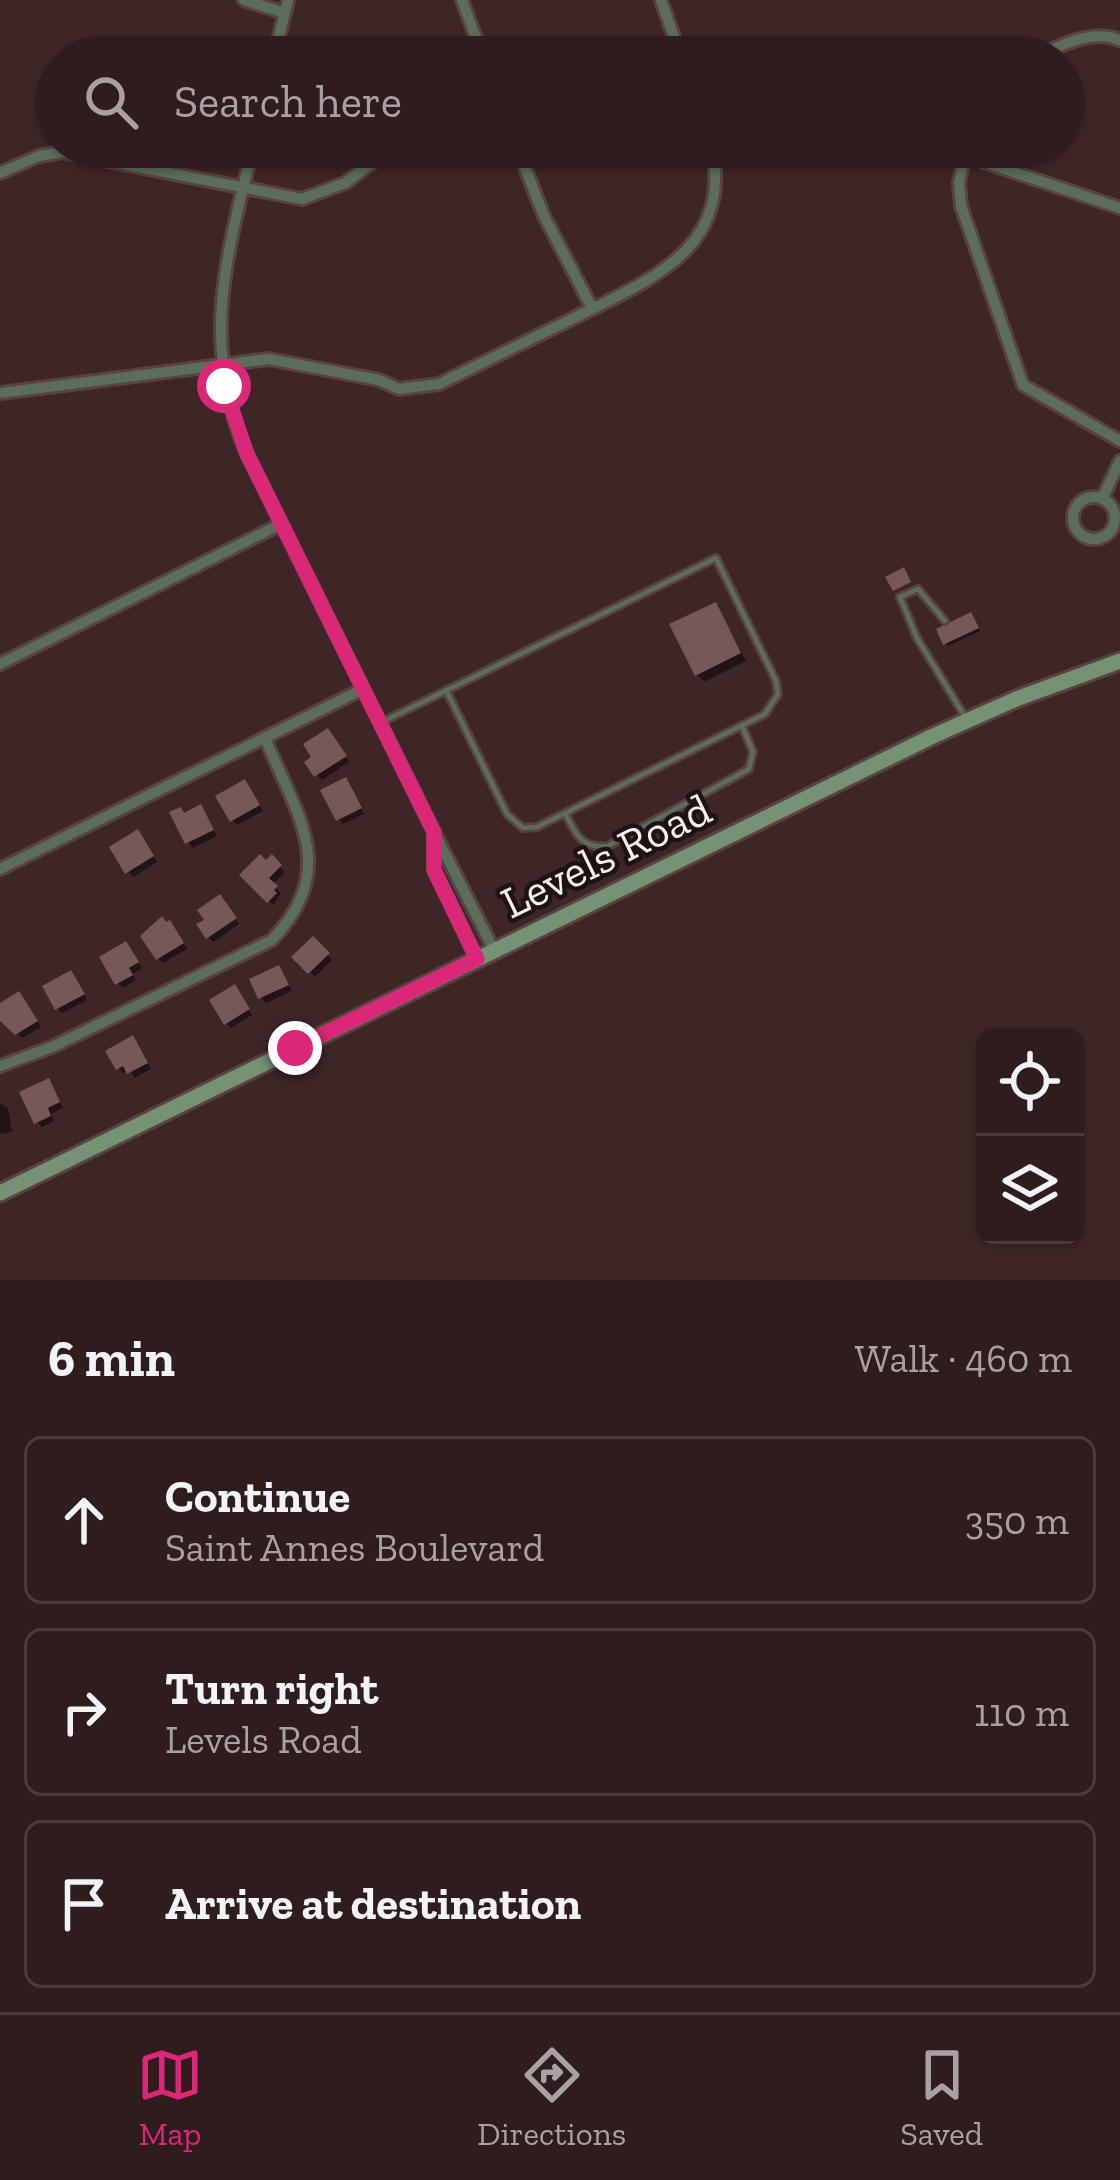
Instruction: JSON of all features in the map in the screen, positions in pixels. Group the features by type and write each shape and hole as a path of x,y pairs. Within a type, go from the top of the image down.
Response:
{"main road":[{"name":"Levels Road","path":"0,1193 966,721 1120,661"}],"street":[{"path":"244,0 286,6 279,36"},
{"path":"463,0 476,36"},
{"path":"661,0 674,36"},
{"path":"1084,38 1120,40"},
{"path":"0,172 36,157"},
{"path":"138,168 302,200 325,194 363,168"},
{"path":"248,168 220,289 221,364 237,431 494,950"},
{"path":"525,168 544,216 592,308"},
{"path":"0,393 287,360 379,380 399,389 439,384 664,273 697,238 713,203 716,168"},
{"path":"961,168 964,216 1023,385 1120,441"},
{"path":"1011,168 1120,208"},
{"path":"1102,499 1120,461"},
{"path":"1089,499 1102,499 1115,510 1112,526 1094,538 1077,533 1072,520 1077,507 1089,499"},
{"path":"0,664 281,524"},
{"path":"0,868 363,689"},
{"path":"0,1066 52,1046 272,940 290,920 308,888 310,853 265,738"},
{"path":"434,832 434,870 477,959"}],"lane":[{"path":"380,723 446,690 716,558 776,681 773,706 742,726 537,827 524,828 514,823 446,690"},
{"path":"945,621 918,589 900,597 928,658 966,721"},
{"path":"566,813 584,844 608,846 749,769 753,752 742,726"}],"building":[{"path":"904,567 911,582 893,591 885,577"},
{"path":"716,602 741,653 695,676 669,624"},
{"path":"971,612 979,628 943,645 936,629"},
{"path":"328,728 347,756 314,777 304,762 311,757 303,744"},
{"path":"346,777 362,808 336,821 320,790"},
{"path":"245,779 260,805 230,822 215,796"},
{"path":"201,804 214,830 185,844 169,812 181,807 184,813"},
{"path":"138,829 154,856 125,874 109,847"},
{"path":"260,854 266,860 272,854 282,865 269,878 278,886 267,903 239,875"},
{"path":"220,894 237,918 206,939 196,924 204,920 197,910"},
{"path":"162,916 170,920 184,943 156,960 140,936"},
{"path":"313,936 330,953 308,974 291,957"},
{"path":"126,941 139,962 129,968 133,975 115,985 99,957"},
{"path":"279,965 289,985 258,999 249,979"},
{"path":"71,970 85,994 55,1010 42,986"},
{"path":"235,984 250,1009 224,1025 209,1000"},
{"path":"19,991 38,1021 15,1035 0,1021 0,1003"},
{"path":"133,1035 148,1063 127,1074 123,1066 116,1070 105,1051"},
{"path":"49,1078 60,1102 48,1108 51,1116 34,1124 19,1092"}],"route":[{"path":"224,386 247,454 434,832 434,870 477,959 295,1048"}]}
